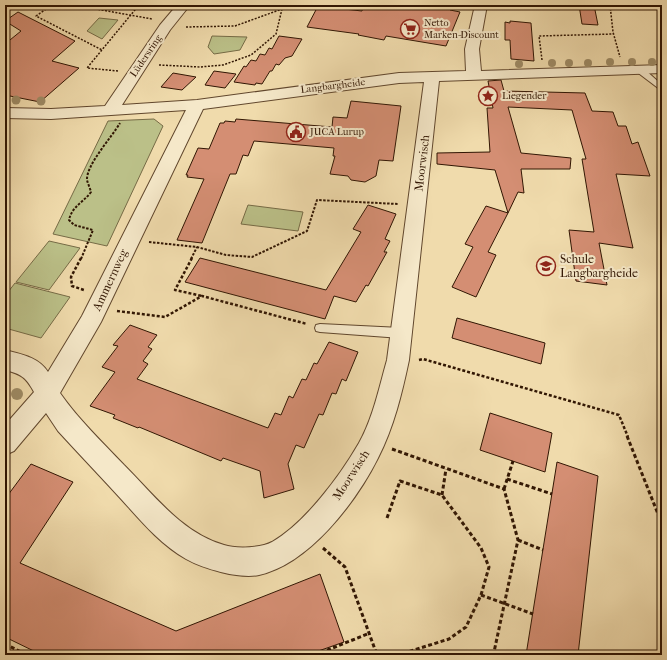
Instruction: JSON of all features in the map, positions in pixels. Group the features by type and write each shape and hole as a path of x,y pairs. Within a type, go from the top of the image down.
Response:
{"street":[{"name":"Lüdersring","path":"111,109 134,72 168,24 184,5"},
{"path":"475,75 471,62 471,47 481,5"},
{"name":"Langbargheide","path":"5,113 51,114 126,108 197,105 399,78 662,69"},
{"name":"Moorwisch","path":"5,360 24,365 36,373 47,394 67,423 165,527 196,549 226,560 258,561 280,553 306,533 338,498 369,450 387,405 397,366 432,77"},
{"name":"Ammernweg","path":"5,443 47,394 90,322 129,240 197,105"}],"lane":[{"path":"640,70 662,89"},
{"path":"320,328 401,334"}],"path":[{"path":"52,5 36,16 102,50"},
{"path":"74,5 168,24 235,26 293,5"},
{"path":"134,72 87,68 139,5"},
{"path":"610,5 610,18 613,34 620,57"},
{"path":"157,64 200,67 223,65 251,55 276,34 282,9"},
{"path":"543,74 539,36 613,34"},
{"path":"126,108 118,130 95,158 87,179 91,192 89,196 76,205 70,212 69,220 74,225 93,230 86,248 71,276 72,286 100,301 165,317 202,296"},
{"path":"129,240 197,248 226,255 252,257 307,231 317,200 417,205"},
{"path":"197,248 175,290 320,328"},
{"path":"397,366 423,359 619,415 662,524"},
{"path":"372,441 504,489"},
{"path":"494,652 518,540 504,489 513,461"},
{"path":"442,495 446,468"},
{"path":"507,479 552,494"},
{"path":"387,518 400,481 442,495 481,548 489,567 481,595 466,627 448,639 400,655"},
{"path":"306,533 345,567 377,655"},
{"path":"518,540 543,550"},
{"path":"481,595 533,614"},
{"path":"315,655 370,633"},
{"path":"5,644 27,655"},
{"path":"488,655 494,652"},
{"path":"494,652 498,655"}],"green space":[{"path":"99,18 118,20 102,39 87,31"},
{"path":"212,36 247,37 240,50 214,54 208,47"},
{"path":"154,119 163,126 107,246 53,234 108,121"},
{"path":"248,205 303,212 298,231 241,224"},
{"path":"49,241 80,248 49,290 16,282"},
{"path":"15,283 70,297 41,338 5,328 5,296"}],"building":[{"path":"363,5 452,5 450,10 460,12 446,46 386,36 384,40 358,35 359,34 307,27 318,6 362,11"},
{"path":"579,5 594,5 598,25 582,24"},
{"path":"18,12 75,41 52,61 79,68 40,102 5,95 5,44 21,31 5,21"},
{"path":"510,21 531,23 534,61 511,59 510,40 505,40 505,22 510,23"},
{"path":"279,36 302,39 292,56 285,58 279,65 276,64 262,84 256,83 255,85 234,82 244,66 246,67 251,60 256,61 260,54 265,55 269,48 272,49"},
{"path":"214,71 236,74 225,88 205,85"},
{"path":"173,73 196,77 182,90 161,87"},
{"path":"501,80 504,91 585,93 592,111 613,112 618,126 626,126 632,144 638,142 650,176 616,174 633,248 599,243 607,285 576,281 569,230 594,232 582,159 586,159 572,110 508,107 521,153 571,158 570,169 521,169 524,193 518,192 508,213 495,170 437,164 437,153 490,152 487,108 493,108 488,81"},
{"path":"351,101 401,106 393,161 379,160 376,176 365,182 351,180 348,176 330,174 335,156 333,156 334,148 254,141 248,156 243,155 236,174 230,174 202,243 177,240 204,179 187,177 188,175 186,175 198,148 209,149 220,123 224,123 225,121 235,122 236,119 332,127 333,117 347,118"},
{"path":"368,205 396,214 385,239 390,241 384,252 387,252 368,286 366,285 356,302 334,296 325,319 185,282 200,258 326,290 361,232 353,229"},
{"path":"486,206 508,213 488,252 496,255 476,297 452,287 473,247 465,244"},
{"path":"457,318 545,343 541,364 452,338"},
{"path":"130,325 157,335 148,347 152,349 143,361 148,364 137,379 268,428 275,413 281,415 289,396 293,398 302,379 306,380 314,363 317,364 329,342 358,352 346,381 342,379 336,394 332,393 323,415 319,414 304,448 296,445 288,464 294,489 264,498 260,471 223,458 221,461 139,427 138,428 113,418 115,415 90,406 115,372 102,367 118,346 113,345"},
{"path":"490,413 552,433 545,472 480,450"},
{"path":"557,462 598,476 578,655 526,655"},
{"path":"31,464 73,482 20,563 176,631 320,574 344,642 307,655 42,655 5,637 5,499"}],"place":[{"name":"Netto Marken-Discount","path":"410,29"},
{"name":"Liegender","path":"488,96"},
{"name":"JUCA Lurup","path":"296,132"},
{"name":"Schule Langbargheide","path":"546,266"}]}
